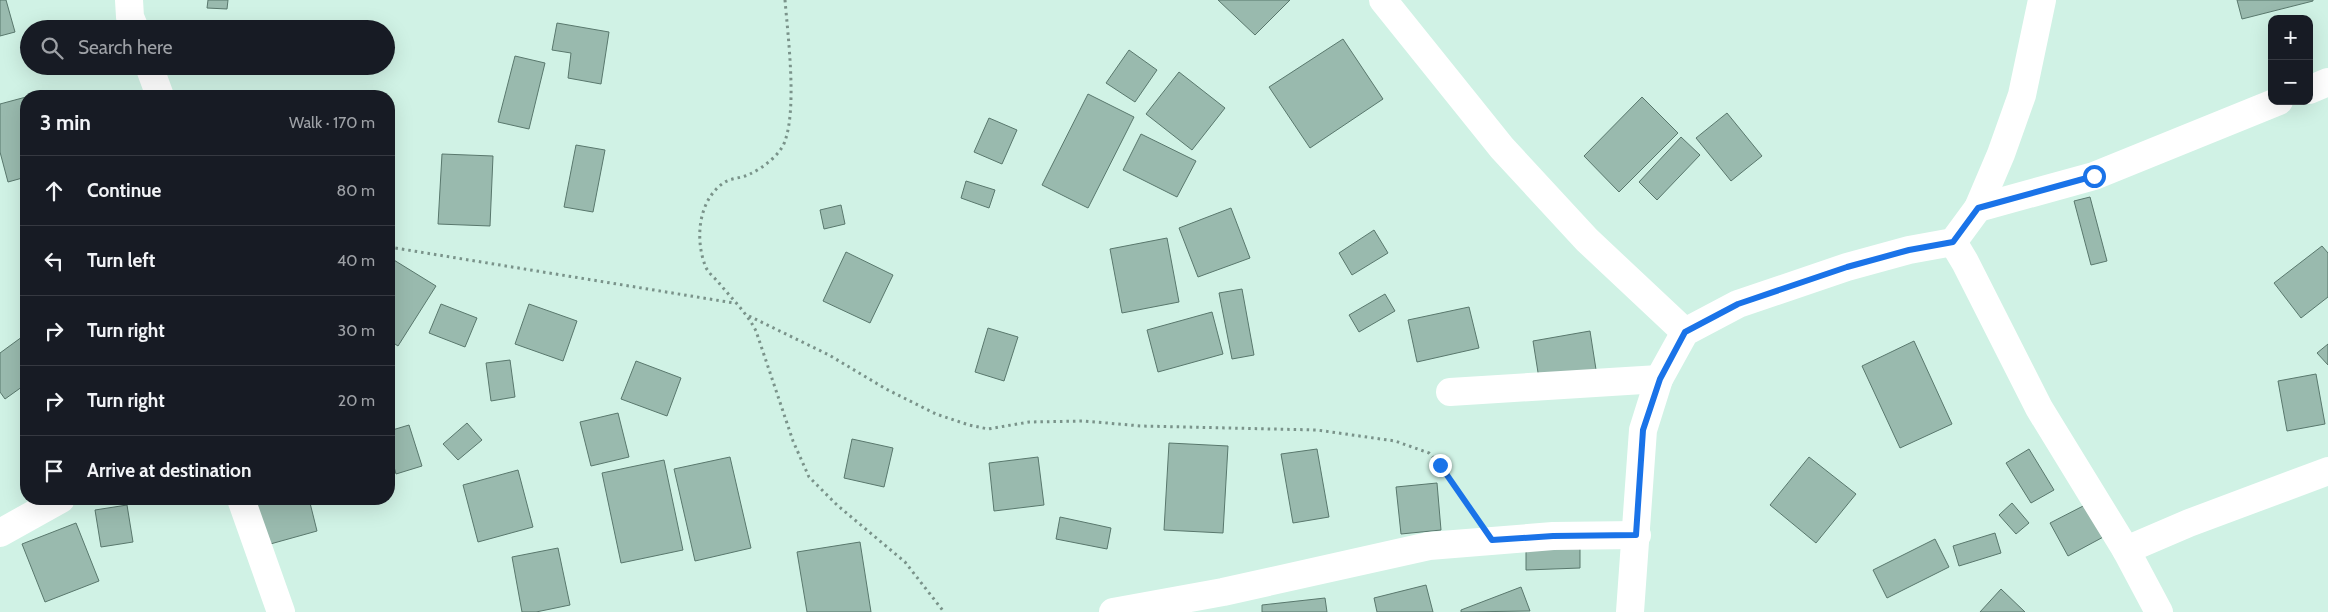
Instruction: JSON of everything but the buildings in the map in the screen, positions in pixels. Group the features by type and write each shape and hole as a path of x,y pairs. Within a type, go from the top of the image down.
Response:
{"street":[{"path":"129,0 131,20"},
{"path":"1383,0 1502,148 1587,240 1685,332"},
{"path":"1630,612 1643,430 1660,379 1685,332 1738,304 1847,267 1909,250 1953,242 1978,208 2001,154 2022,95 2042,0"},
{"path":"152,75 158,90"},
{"path":"2313,88 2328,82"},
{"path":"1978,208 2094,176 2269,105"},
{"path":"1953,242 2039,408 2126,550 2159,612"},
{"path":"1450,392 1660,379"},
{"path":"2126,550 2189,523 2328,471"},
{"path":"0,533 50,505"},
{"path":"243,505 280,612"},
{"path":"1113,612 1224,592 1429,546 1553,536 1636,535"}],"path":[{"path":"785,0 790,86 789,121 785,142 775,156 751,174 725,182 712,194 704,212 699,235 706,267 735,303 749,316 829,355 886,389 936,414 988,429 1029,422 1084,421 1141,426 1317,430 1395,441 1429,453 1440,465 1492,540"},
{"path":"395,248 735,303"},
{"path":"749,316 756,331 793,441 809,477 837,505 905,562 944,612"}],"route":[{"path":"1440,465 1492,540 1553,536 1636,535 1643,430 1660,379 1685,332 1738,304 1847,267 1909,250 1953,242 1978,208 2094,176"}]}
